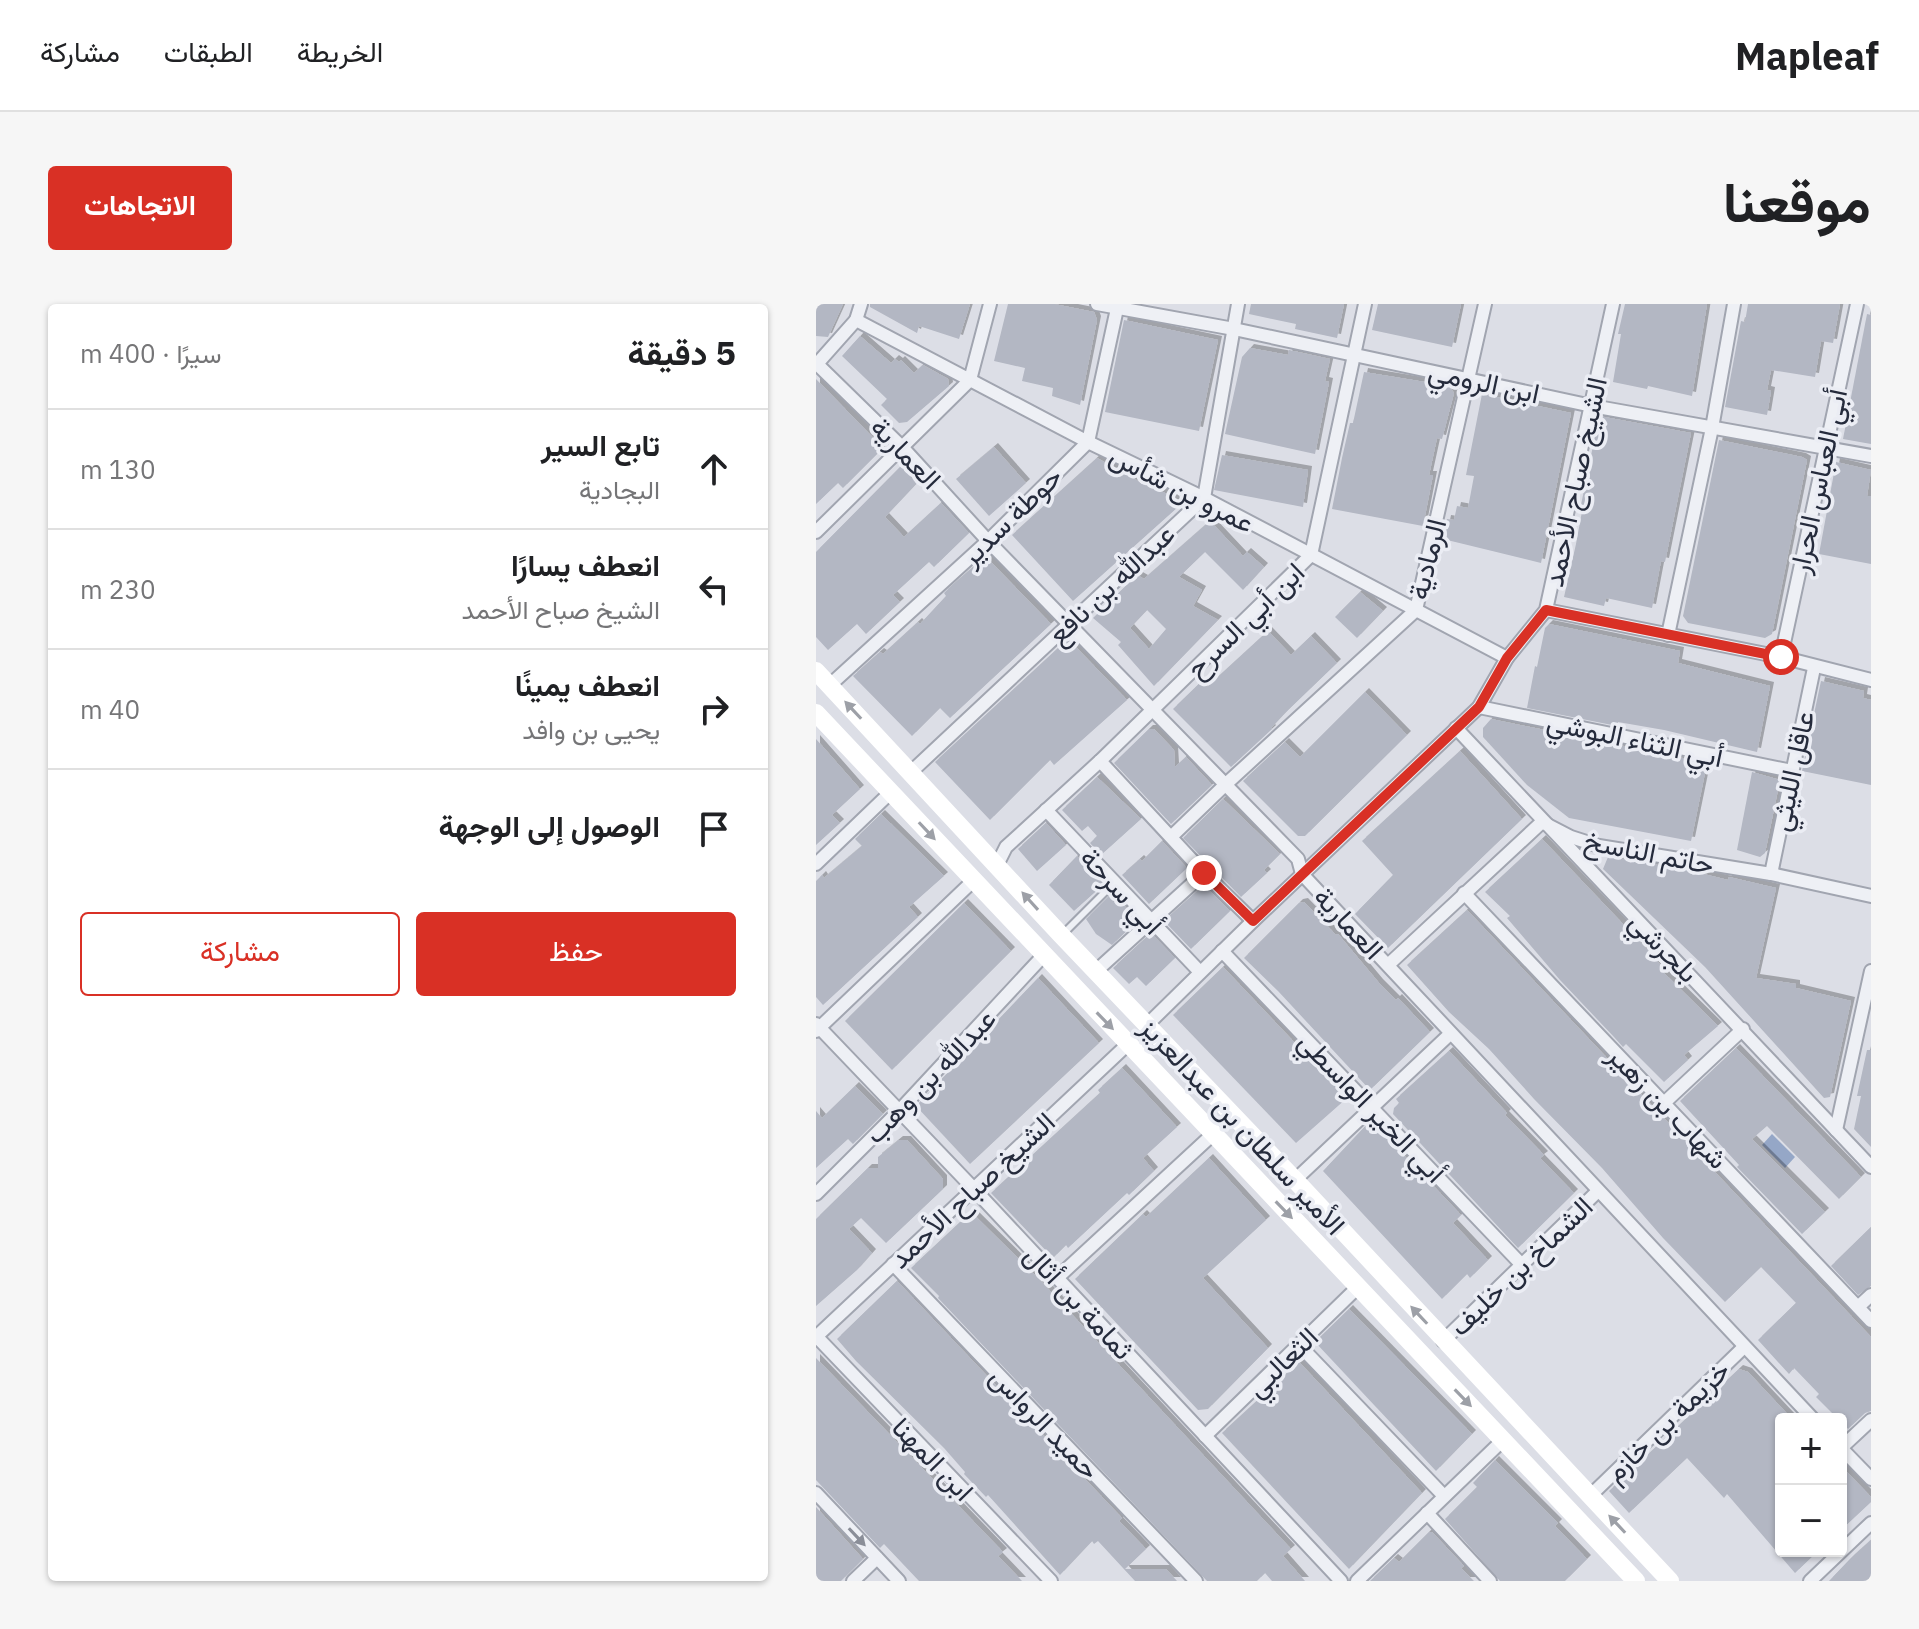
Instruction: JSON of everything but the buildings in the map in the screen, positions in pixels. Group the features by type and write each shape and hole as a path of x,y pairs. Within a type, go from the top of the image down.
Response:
{"street":[{"path":"816,364 856,320 861,304"},
{"path":"816,532 970,380 990,304"},
{"name":"ابن الرومي","path":"1097,304 1234,329 1592,406 1871,456"},
{"path":"1204,498 1238,304"},
{"name":"ابن أبي السرح","path":"997,865 1006,847 1100,761 1311,555 1365,304"},
{"name":"الرمادية","path":"1172,836 1416,610 1485,304"},
{"name":"الشيخ صباح الأحمد","path":"1147,1025 1479,707 1507,658 1546,610 1613,304"},
{"path":"1668,635 1712,428 1734,304"},
{"name":"أبي العباس الحرار","path":"1781,657 1857,304"},
{"path":"1088,442 1117,306"},
{"name":"عمرو بن شأس","path":"856,320 1507,658"},
{"name":"العمارية","path":"816,364 903,448 988,541 1298,859 1302,874 1807,1413"},
{"name":"حوطة سدير","path":"830,685 988,541 1088,442"},
{"name":"عبدالله بن نافع","path":"911,772 1204,498"},
{"path":"1546,610 1781,657 1814,668 1871,680"},
{"name":"عاقل الليثي","path":"1771,874 1814,668"},
{"name":"الأمير سلطان بن عبدالعزيز","path":"816,671 1669,1580"},
{"name":"أبي الثناء البوشي","path":"1479,707 1792,771"},
{"name":"الأمير سلطان بن عبدالعزيز","path":"816,713 1636,1581"},
{"name":"بلجرشي","path":"1456,728 1871,1167"},
{"path":"1100,761 1253,921"},
{"path":"816,864 891,792"},
{"name":"أبي سرحة","path":"1046,810 1200,972"},
{"path":"1388,965 1542,822"},
{"name":"حاتم الناسخ","path":"1542,822 1571,837 1599,846 1771,874 1871,896"},
{"path":"1096,971 1204,873"},
{"path":"817,1027 973,881"},
{"name":"شهاب بن زهير","path":"1464,893 1871,1321"},
{"name":"أبي الخير الواسطي","path":"1222,951 1521,1264"},
{"name":"عبدالله بن وهب","path":"816,1194 899,1111 1043,956"},
{"path":"1836,1130 1871,971"},
{"name":"ثمامة بن أثال","path":"817,1027 974,1189 1341,1581"},
{"path":"1664,1103 1743,1029"},
{"path":"1295,1180 1450,1034"},
{"name":"الشيخ صباح الأحمد","path":"816,1336 1128,1044"},
{"path":"1057,1278 1212,1135"},
{"name":"الشماخ بن خليف","path":"1443,1341 1598,1191"},
{"name":"حميد الرواس","path":"893,1264 1196,1581"},
{"name":"الثعالبي","path":"1205,1436 1358,1287"},
{"path":"1858,1307 1871,1295"},
{"name":"ابن المهنا","path":"816,1336 1051,1581"},
{"path":"1300,1346 1444,1496"},
{"name":"خزيمة بن خازم","path":"1590,1496 1744,1347"},
{"path":"1847,1442 1871,1420"},
{"path":"1357,1581 1503,1440"},
{"path":"1847,1454 1871,1479"},
{"path":"816,1493 899,1581"},
{"path":"1427,1513 1490,1581"},
{"path":"1810,1581 1871,1523"},
{"path":"853,1581 877,1558"}],"lane":[{"path":"1061,935 1114,883"}],"water":[{"path":"1772,1134 1795,1157 1785,1168 1762,1145"}],"route":[{"path":"1204,873 1253,921 1479,707 1507,658 1546,610 1781,657"}]}
